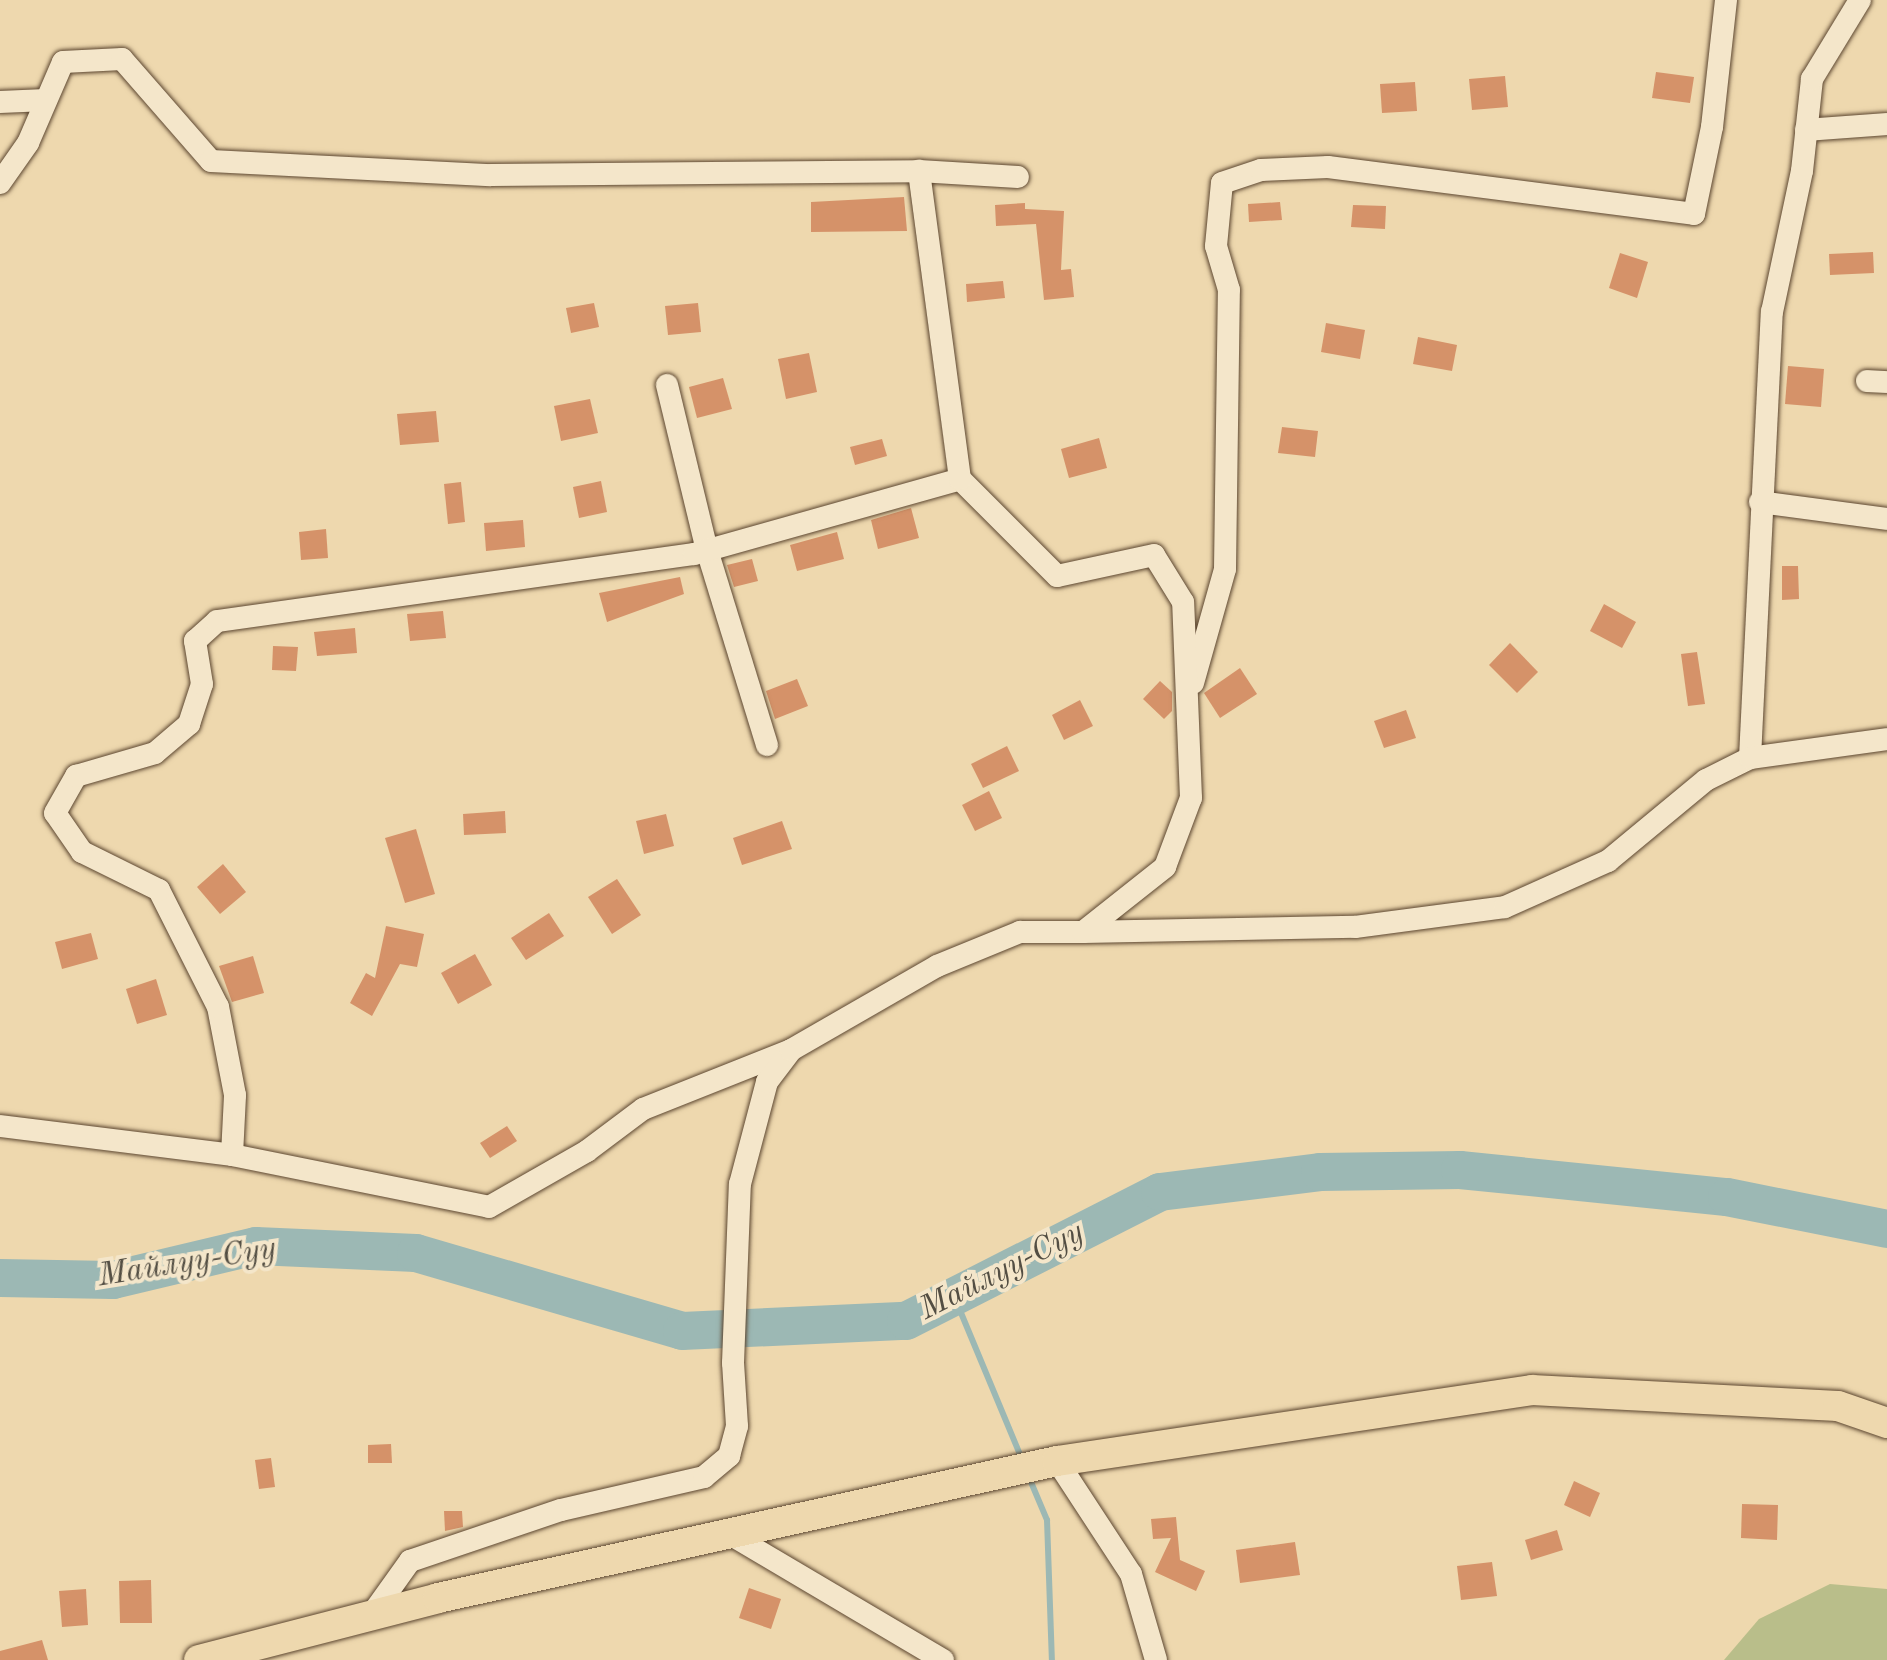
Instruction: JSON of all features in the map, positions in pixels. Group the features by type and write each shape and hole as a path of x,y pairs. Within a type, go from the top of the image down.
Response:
{"main road":[{"path":"199,1660 370,1617 1049,1463 1532,1390 1838,1406 1887,1423"}],"street":[{"path":"1187,706 1224,569 1228,290 1216,246 1222,183 1260,170 1328,167 1694,214 1712,127 1726,0"},
{"path":"1750,758 1772,312 1812,79 1860,0"},
{"path":"0,183 63,62 122,59 211,161 492,175 918,171 1018,177"},
{"path":"0,102 46,100"},
{"path":"1806,130 1887,124"},
{"path":"918,171 960,479 1057,576 1154,555 1183,602 1191,798 1165,867 1083,932"},
{"path":"667,385 707,550 767,745"},
{"path":"232,1155 235,1095 218,1007 159,890 82,852 55,813 76,776 155,753 190,724 202,684 195,641 217,621 707,550 960,479"},
{"path":"1760,502 1887,519"},
{"path":"0,1126 232,1155 489,1207 587,1152 642,1109 791,1050 937,966 1020,932 1355,927 1505,907 1608,862 1706,780 1750,758 1887,738"},
{"path":"370,1617 410,1561 561,1510 704,1477 729,1456 738,1426 733,1364 740,1184 767,1082 791,1050"},
{"path":"1049,1463 1131,1574 1156,1660"},
{"path":"732,1536 943,1660"}],"green space":[{"path":"1830,1584 1887,1589 1887,1660 1724,1660 1759,1619"}],"building":[{"path":"1656,72 1694,77 1690,103 1652,98"},
{"path":"1505,76 1508,107 1472,110 1469,79"},
{"path":"1415,82 1417,111 1382,113 1380,84"},
{"path":"904,197 907,231 811,232 811,202"},
{"path":"1280,202 1282,220 1249,222 1248,204"},
{"path":"1025,203 1025,209 1064,211 1061,270 1071,269 1074,297 1044,300 1036,224 996,226 995,205"},
{"path":"1353,205 1386,206 1385,229 1351,227"},
{"path":"1873,252 1874,273 1830,275 1829,254"},
{"path":"1620,253 1648,262 1637,298 1609,288"},
{"path":"1003,281 1005,298 967,302 966,284"},
{"path":"594,303 599,327 571,333 566,308"},
{"path":"698,303 701,332 668,335 665,306"},
{"path":"1326,323 1365,330 1360,359 1321,352"},
{"path":"1418,337 1457,345 1452,371 1413,364"},
{"path":"809,353 817,392 786,399 778,359"},
{"path":"1788,366 1824,369 1821,407 1785,404"},
{"path":"723,378 732,409 697,418 689,387"},
{"path":"590,399 598,433 561,441 554,406"},
{"path":"436,411 439,442 400,445 397,414"},
{"path":"1282,427 1318,431 1315,457 1278,453"},
{"path":"1099,438 1107,468 1069,478 1061,449"},
{"path":"882,439 887,456 855,465 850,447"},
{"path":"601,481 607,512 579,518 573,487"},
{"path":"461,482 465,522 448,524 444,484"},
{"path":"911,508 919,538 878,549 871,520"},
{"path":"523,520 525,547 486,551 484,523"},
{"path":"326,529 328,558 301,560 299,532"},
{"path":"837,532 844,559 797,571 790,545"},
{"path":"752,559 758,581 734,587 727,565"},
{"path":"1782,566 1798,566 1799,599 1782,600"},
{"path":"680,577 684,594 607,622 599,593"},
{"path":"1604,604 1636,622 1622,648 1590,631"},
{"path":"443,611 446,638 410,641 407,614"},
{"path":"355,628 357,653 317,656 314,632"},
{"path":"1510,643 1538,672 1517,693 1489,665"},
{"path":"273,646 298,647 296,671 272,670"},
{"path":"1697,652 1705,704 1688,706 1681,654"},
{"path":"1240,668 1257,694 1220,718 1204,693"},
{"path":"797,679 808,706 775,719 766,691"},
{"path":"1160,681 1172,692 1172,711 1164,719 1143,699"},
{"path":"1080,700 1093,726 1064,740 1052,715"},
{"path":"1406,710 1416,738 1384,748 1374,721"},
{"path":"1007,746 1019,771 983,788 971,764"},
{"path":"989,791 1002,818 975,831 962,805"},
{"path":"505,811 506,833 464,835 463,814"},
{"path":"666,814 674,846 644,854 636,821"},
{"path":"782,821 792,849 742,865 733,838"},
{"path":"416,829 435,894 405,903 385,838"},
{"path":"223,864 246,892 220,914 197,887"},
{"path":"617,879 641,915 612,934 588,897"},
{"path":"549,913 564,936 526,960 511,938"},
{"path":"386,926 424,934 417,967 400,964 372,1016 350,1003 366,973 375,978"},
{"path":"91,933 98,959 62,969 55,942"},
{"path":"475,954 492,985 458,1004 441,973"},
{"path":"253,956 264,993 232,1002 219,966"},
{"path":"156,979 167,1015 137,1024 126,989"},
{"path":"507,1126 517,1141 490,1158 480,1143"},
{"path":"391,1444 392,1463 368,1463 368,1445"},
{"path":"271,1458 275,1487 259,1489 255,1460"},
{"path":"1574,1481 1600,1493 1590,1517 1564,1505"},
{"path":"1742,1504 1778,1505 1777,1540 1741,1538"},
{"path":"444,1511 462,1511 463,1527 445,1531"},
{"path":"1176,1517 1180,1560 1205,1571 1196,1591 1155,1572 1171,1538 1153,1539 1151,1519"},
{"path":"1557,1530 1563,1550 1531,1560 1525,1540"},
{"path":"1295,1542 1300,1575 1240,1583 1236,1550"},
{"path":"1492,1562 1497,1596 1461,1600 1457,1566"},
{"path":"151,1580 152,1623 120,1623 119,1581"},
{"path":"749,1588 781,1599 771,1629 739,1618"},
{"path":"86,1589 88,1625 62,1627 59,1591"},
{"path":"42,1640 48,1660 0,1660 0,1651"}],"waterway":[{"name":"Майлуу-Суу","path":"0,1278 113,1280 256,1246 416,1253 682,1331 906,1321 1160,1192 1320,1172 1460,1170 1727,1197 1887,1229"},
{"path":"954,1296 1022,1459"},
{"path":"1028,1475 1047,1520 1052,1660"}]}
